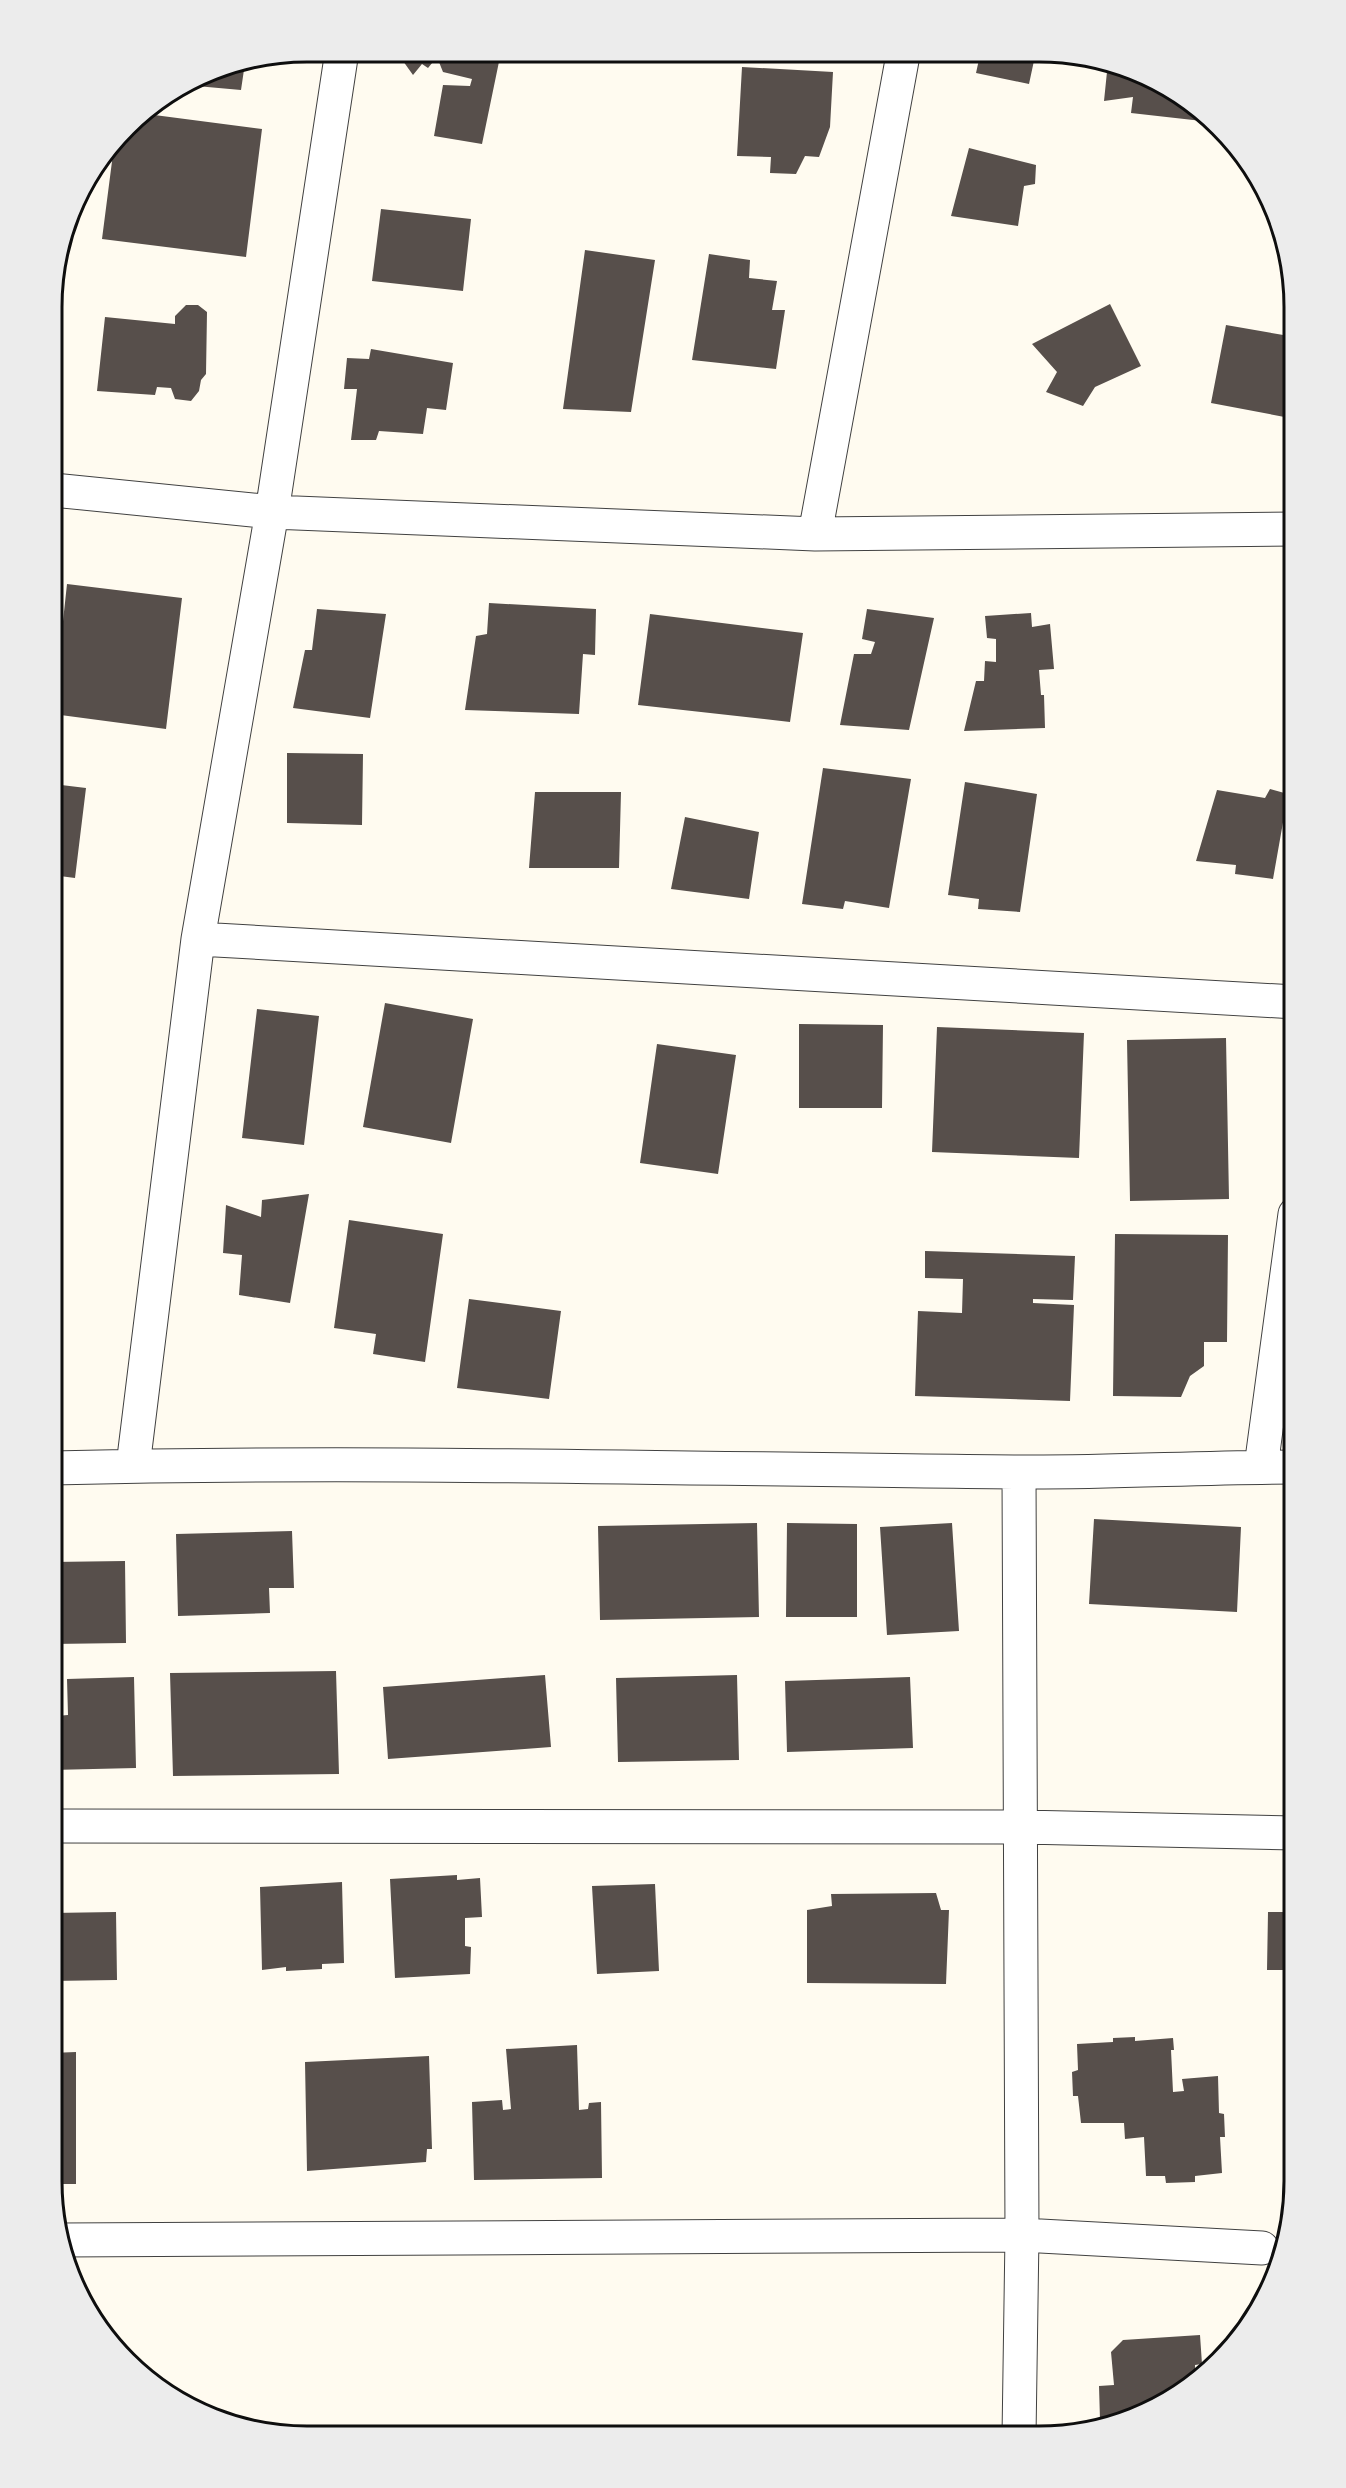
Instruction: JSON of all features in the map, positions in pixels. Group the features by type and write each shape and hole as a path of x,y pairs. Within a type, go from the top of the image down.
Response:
{"street":[{"path":"133,1466 198,939 272,512 340,62"},
{"path":"815,534 902,62"},
{"path":"62,491 272,512 815,534 1284,529"},
{"path":"198,939 1284,1001"},
{"path":"1261,1467 1284,1296"},
{"path":"62,1468 556,1466 1019,1472 1284,1467"},
{"path":"1019,1472 1022,1827 1022,2235 1019,2426"},
{"path":"62,1826 1022,1827 1284,1833"},
{"path":"69,2240 1022,2235 1262,2248"}],"building":[{"path":"404,62 433,62 428,68 422,64 413,75"},
{"path":"439,62 499,62 482,144 434,136 443,85 470,86 472,79 443,72"},
{"path":"978,62 1034,62 1029,84 976,73"},
{"path":"742,67 833,72 830,127 819,157 805,156 796,174 770,173 771,157 737,156"},
{"path":"244,70 241,90 199,86 227,74"},
{"path":"1107,71 1134,80 1162,94 1199,121 1131,113 1133,97 1104,101"},
{"path":"154,115 262,129 246,257 102,239 113,156 133,133"},
{"path":"969,148 1036,165 1035,184 1024,186 1018,226 951,216"},
{"path":"381,209 471,219 463,291 372,281"},
{"path":"585,250 655,260 631,412 563,409"},
{"path":"709,254 750,260 749,278 777,281 772,310 785,310 776,369 692,360"},
{"path":"1110,304 1141,366 1095,387 1083,406 1046,392 1057,372 1032,344"},
{"path":"186,305 198,305 207,312 206,374 201,380 199,391 191,401 175,399 171,388 157,387 155,395 97,391 105,317 175,324 175,316"},
{"path":"1226,325 1284,335 1284,417 1211,403"},
{"path":"371,349 453,363 446,410 427,408 423,434 379,431 376,440 351,440 357,389 344,389 347,358 369,359"},
{"path":"67,584 182,598 166,729 62,715 62,630"},
{"path":"489,603 596,609 595,655 583,654 579,714 465,710 476,636 487,634"},
{"path":"317,609 386,614 370,718 293,708 305,650 312,650"},
{"path":"867,609 934,618 909,730 840,725 854,654 871,654 875,642 862,639"},
{"path":"1031,613 1032,627 1050,624 1054,669 1039,670 1041,695 1044,695 1045,728 964,731 976,681 984,681 985,661 996,662 996,639 987,638 985,616"},
{"path":"650,614 803,633 790,722 638,705"},
{"path":"287,753 363,754 362,825 287,823"},
{"path":"823,768 911,779 889,908 845,901 843,909 802,904"},
{"path":"965,782 1037,794 1020,912 978,909 979,899 948,895"},
{"path":"62,785 86,788 75,878 62,876"},
{"path":"1270,789 1284,793 1284,817 1273,879 1235,874 1236,865 1196,861 1217,790 1265,798"},
{"path":"535,792 621,792 619,868 529,868"},
{"path":"685,817 759,832 749,899 671,889"},
{"path":"385,1003 473,1019 451,1143 363,1127"},
{"path":"257,1009 319,1016 304,1145 242,1138"},
{"path":"799,1024 883,1025 882,1108 799,1108"},
{"path":"937,1027 1084,1033 1079,1158 932,1152"},
{"path":"1226,1038 1229,1199 1130,1201 1127,1040"},
{"path":"657,1044 736,1055 718,1174 640,1163"},
{"path":"309,1194 290,1303 239,1295 242,1255 223,1253 226,1205 261,1217 262,1200"},
{"path":"349,1220 443,1234 425,1362 373,1354 376,1334 334,1328"},
{"path":"1115,1234 1228,1235 1227,1342 1204,1342 1204,1366 1190,1376 1181,1397 1113,1396"},
{"path":"925,1251 1075,1256 1073,1300 1033,1299 1033,1303 1074,1305 1070,1401 915,1396 918,1311 962,1313 963,1279 925,1278"},
{"path":"469,1299 561,1311 549,1399 457,1388"},
{"path":"1094,1519 1241,1527 1237,1612 1089,1604"},
{"path":"757,1523 759,1617 600,1620 598,1526"},
{"path":"787,1523 857,1524 857,1617 786,1617"},
{"path":"952,1523 959,1631 887,1635 880,1527"},
{"path":"292,1531 294,1588 269,1588 270,1613 178,1616 176,1534"},
{"path":"125,1561 126,1643 62,1644 62,1562"},
{"path":"336,1671 339,1774 173,1776 170,1673"},
{"path":"545,1675 551,1747 388,1759 383,1687"},
{"path":"737,1675 739,1760 618,1762 616,1678"},
{"path":"134,1677 136,1768 62,1770 62,1716 68,1715 67,1679"},
{"path":"910,1677 913,1748 787,1752 785,1681"},
{"path":"457,1875 457,1880 480,1878 482,1917 465,1918 465,1946 471,1947 470,1974 395,1978 390,1879"},
{"path":"342,1882 344,1963 322,1964 322,1969 286,1971 286,1967 262,1970 260,1887"},
{"path":"655,1884 659,1971 597,1974 592,1886"},
{"path":"936,1893 941,1910 949,1910 946,1984 807,1983 807,1910 832,1906 831,1894"},
{"path":"116,1912 117,1980 62,1981 62,1913"},
{"path":"1268,1912 1284,1912 1284,1970 1267,1970"},
{"path":"1135,2037 1135,2041 1173,2038 1174,2050 1171,2050 1173,2092 1184,2091 1182,2079 1218,2076 1219,2113 1224,2114 1225,2137 1220,2137 1222,2173 1195,2176 1195,2182 1166,2183 1165,2176 1146,2176 1144,2137 1125,2139 1124,2123 1081,2123 1078,2096 1073,2096 1072,2072 1078,2070 1077,2044 1113,2042 1113,2038"},
{"path":"577,2045 579,2110 588,2109 589,2103 601,2102 602,2178 474,2180 472,2102 502,2100 503,2110 511,2109 506,2049"},
{"path":"76,2052 76,2184 62,2184 62,2053"},
{"path":"429,2056 432,2149 427,2149 426,2162 307,2171 305,2062"},
{"path":"1200,2335 1202,2364 1195,2365 1195,2371 1162,2394 1119,2414 1100,2419 1099,2386 1114,2385 1111,2352 1123,2340"}]}
